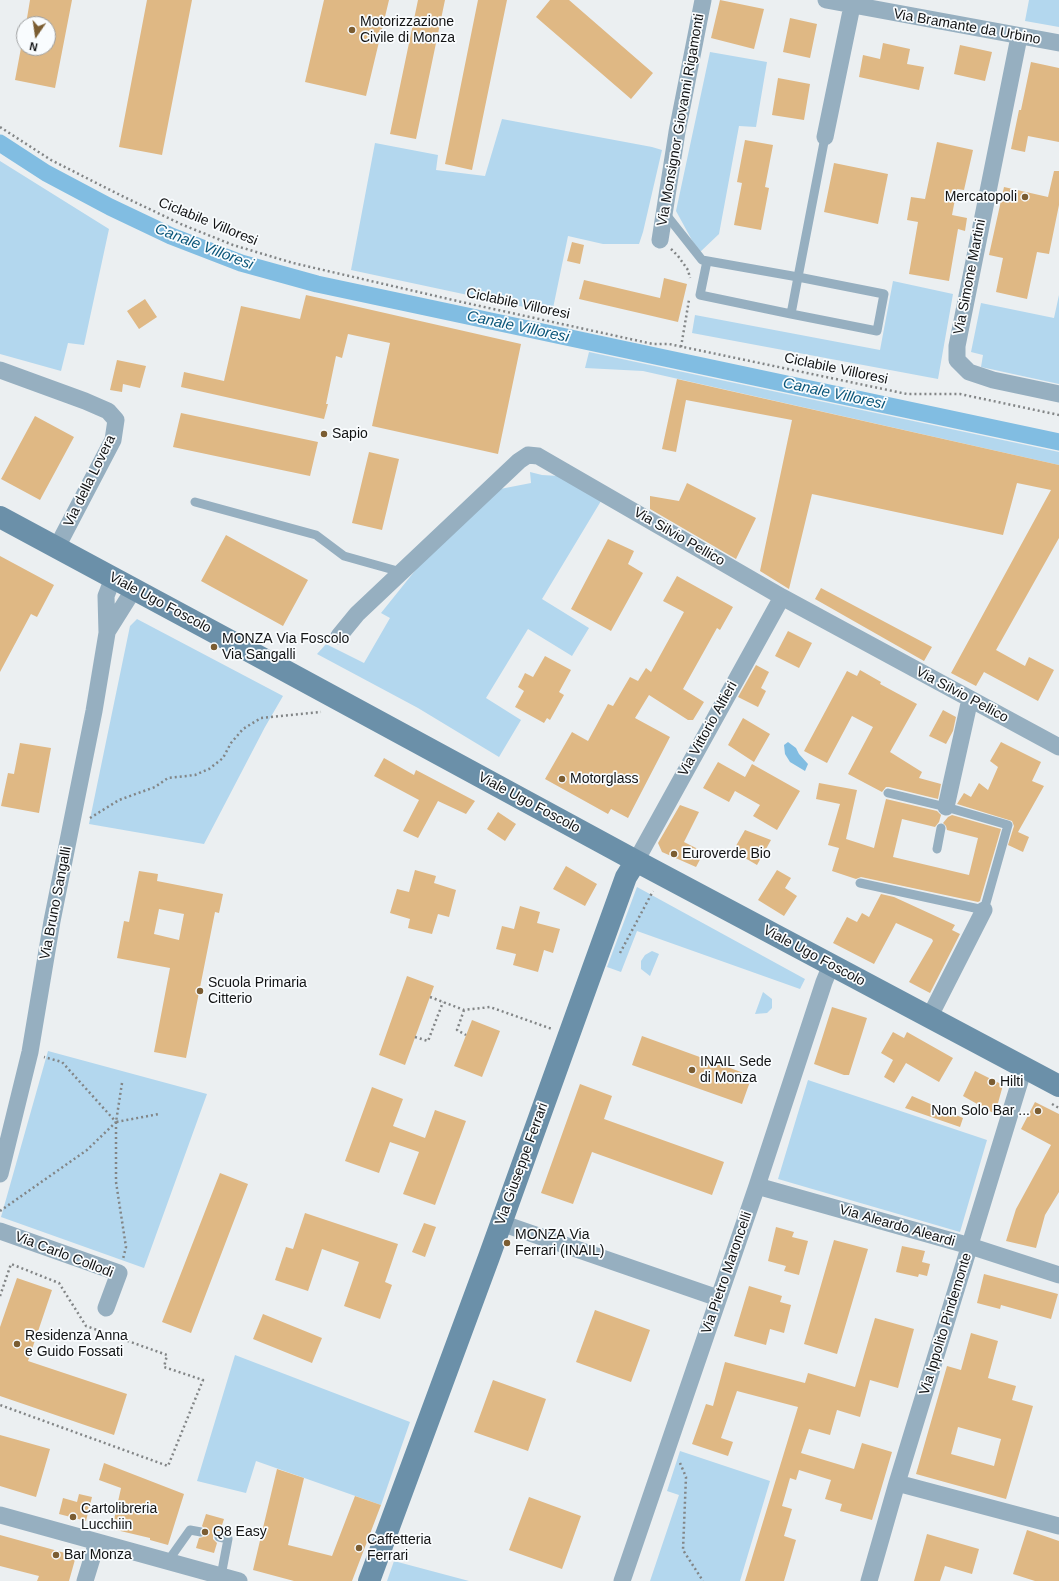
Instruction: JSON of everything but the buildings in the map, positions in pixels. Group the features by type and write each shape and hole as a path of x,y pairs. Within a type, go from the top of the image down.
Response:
{"street":[{"name":"Via Monsignor Giovanni Rigamonti","path":"660,240 663,211 677,132 703,0"},
{"name":"Via Bramante da Urbino","path":"826,0 1019,37 1059,43"},
{"path":"825,137 852,6"},
{"name":"Via Simone Martini","path":"1019,37 956,346 957,360 969,372 993,380 1059,394"},
{"name":"Via della Lovera","path":"0,370 108,411 116,420 113,440 57,547"},
{"name":"Via Silvio Pellico","path":"339,636 357,614 519,461 528,455 538,456 782,597 1059,747"},
{"name":"Viale Ugo Foscolo","path":"0,517 636,861 1059,1086"},
{"name":"Via Bruno Sangalli","path":"0,1173 30,1052 52,921 94,711 107,632 106,596 113,578"},
{"name":"Via Bruno Sangalli","path":"107,632 134,589"},
{"name":"Via Vittorio Alfieri","path":"636,861 782,597"},
{"path":"945,809 970,699"},
{"name":"Via Giuseppe Ferrari","path":"370,1581 626,877 636,861"},
{"path":"929,1018 984,910"},
{"name":"Via Pietro Maroncelli","path":"622,1581 831,965"},
{"name":"Via Ippolito Pindemonte","path":"869,1581 897,1483 1024,1068"},
{"name":"Via Aleardo Aleardi","path":"756,1186 970,1246 1059,1275"},
{"path":"501,1223 718,1298"},
{"name":"Via Carlo Collodi","path":"0,1231 119,1273 106,1308"},
{"path":"897,1483 1059,1526"},
{"path":"0,1515 239,1581"},
{"path":"84,1581 97,1542"}],"lane":[{"path":"791,314 825,137"},
{"path":"663,211 702,260 884,294 877,331 700,295 707,261"},
{"path":"195,502 316,535 344,556 401,572"},
{"path":"860,882 984,910 1008,825 888,793"},
{"path":"937,849 941,828"},
{"path":"168,1561 190,1530 200,1532"},
{"path":"219,1537 228,1539 221,1576"}],"path":[{"name":"Ciclabile Villoresi","path":"0,127 51,160 122,196 210,236 260,254 329,272 654,344 669,344 906,394 960,394 1059,415"},
{"path":"660,240 678,256 688,270 692,283"},
{"path":"681,347 690,295"},
{"path":"72,824 90,818 119,800 155,786 168,778 195,775 210,769 223,758 243,728 261,718 321,712"},
{"path":"619,954 652,891"},
{"path":"430,997 464,1010 490,1007 553,1029"},
{"path":"415,1037 428,1041 443,1002"},
{"path":"464,1010 457,1030 466,1035"},
{"path":"30,1052 62,1062 116,1122"},
{"path":"119,1273 126,1247 116,1182 116,1122 122,1083"},
{"path":"0,1211 87,1150 116,1122 159,1114"},
{"path":"0,1296 11,1264 59,1283 86,1326 167,1355 164,1367 203,1380 168,1466 0,1405"},
{"path":"669,1442 686,1476 683,1550 703,1581"}],"shaded area":[{"path":"1029,0 1059,0 1059,27 1025,21"},
{"path":"710,52 767,62 756,127 739,126 719,234 699,253 676,211"},
{"path":"502,119 662,150 639,244 603,244 568,236 552,313 351,270 375,143 438,155 436,170 485,176"},
{"path":"0,161 109,229 84,345 68,343 61,371 0,354"},
{"path":"893,281 953,294 938,379 692,333 695,315 880,350"},
{"path":"1059,295 1059,384 981,367 983,355 971,352 981,303 1054,318"},
{"path":"589,352 1059,452 1059,465 643,371 585,368"},
{"path":"530,472 542,475 559,476 601,501 542,599 589,628 572,656 528,629 486,698 521,720 499,757 418,708 317,654 326,644 364,663 390,618 381,613 422,562 495,490 531,483"},
{"path":"137,619 283,696 265,727 204,844 89,824 130,626"},
{"path":"788,742 796,748 808,764 805,771 790,762 785,754 784,745"},
{"path":"637,887 805,979 800,989 637,931 621,972 607,967"},
{"path":"652,951 659,954 650,976 641,969 641,961 645,955"},
{"path":"763,992 772,999 772,1008 767,1013 755,1014"},
{"path":"48,1051 207,1094 144,1268 1,1217"},
{"path":"808,1080 987,1140 960,1232 778,1179"},
{"path":"235,1355 410,1422 381,1505 256,1461 246,1493 197,1481"},
{"path":"680,1451 770,1481 740,1581 650,1581 679,1495 667,1491"},
{"path":"394,1561 469,1581 387,1581"}],"waterway":[{"name":"Canale Villoresi","path":"0,143 46,173 110,207 171,236 241,263 317,284 1059,442"}],"place":[{"name":"Motorizzazione Civile di Monza","path":"352,30"},
{"name":"Mercatopoli","path":"1025,197"},
{"name":"Sapio","path":"324,434"},
{"name":"MONZA Via Foscolo Via Sangalli","path":"214,647"},
{"name":"Motorglass","path":"562,779"},
{"name":"Euroverde Bio","path":"674,854"},
{"name":"Scuola Primaria Citterio","path":"200,991"},
{"name":"INAIL Sede di Monza","path":"692,1070"},
{"name":"Hilti","path":"992,1082"},
{"name":"Non Solo Bar ...","path":"1038,1111"},
{"name":"MONZA Via Ferrari (INAIL)","path":"507,1243"},
{"name":"Residenza Anna e Guido Fossati","path":"17,1344"},
{"name":"Cartolibreria Lucchiin","path":"73,1517"},
{"name":"Q8 Easy","path":"205,1532"},
{"name":"Caffetteria Ferrari","path":"359,1548"},
{"name":"Bar Monza","path":"56,1555"}]}
